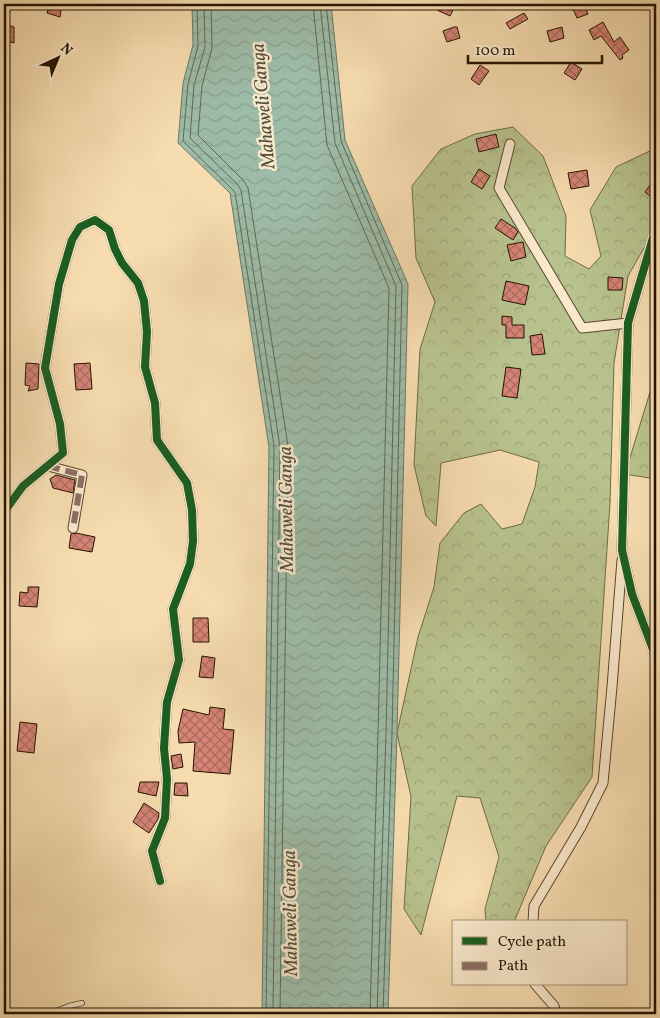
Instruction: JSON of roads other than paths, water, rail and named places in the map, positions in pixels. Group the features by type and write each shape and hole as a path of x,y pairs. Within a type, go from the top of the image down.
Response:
{"street":[{"path":"510,144 499,188 582,328 628,323"},
{"path":"4,512 23,486 63,453 60,424 45,368 59,284 72,240 80,227 95,220 109,230 122,263 138,283 144,302 147,332 146,367 155,403 157,440 187,483 192,510 194,541 190,564 173,608 178,660 167,702 164,748 167,779 165,818 152,851 160,881"},
{"path":"533,920 534,906 581,827 603,783 622,550 628,323 656,232"},
{"path":"48,466 82,475 73,528"},
{"path":"622,550 632,594 656,657"},
{"path":"537,986 554,1006 556,1014"}],"lane":[{"path":"48,1014 82,1003"}],"water":[{"name":"Mahaweli Ganga","path":"192,4 331,4 345,140 408,284 388,1014 262,1014 269,447 230,193 178,143 183,83 193,45"}]}
